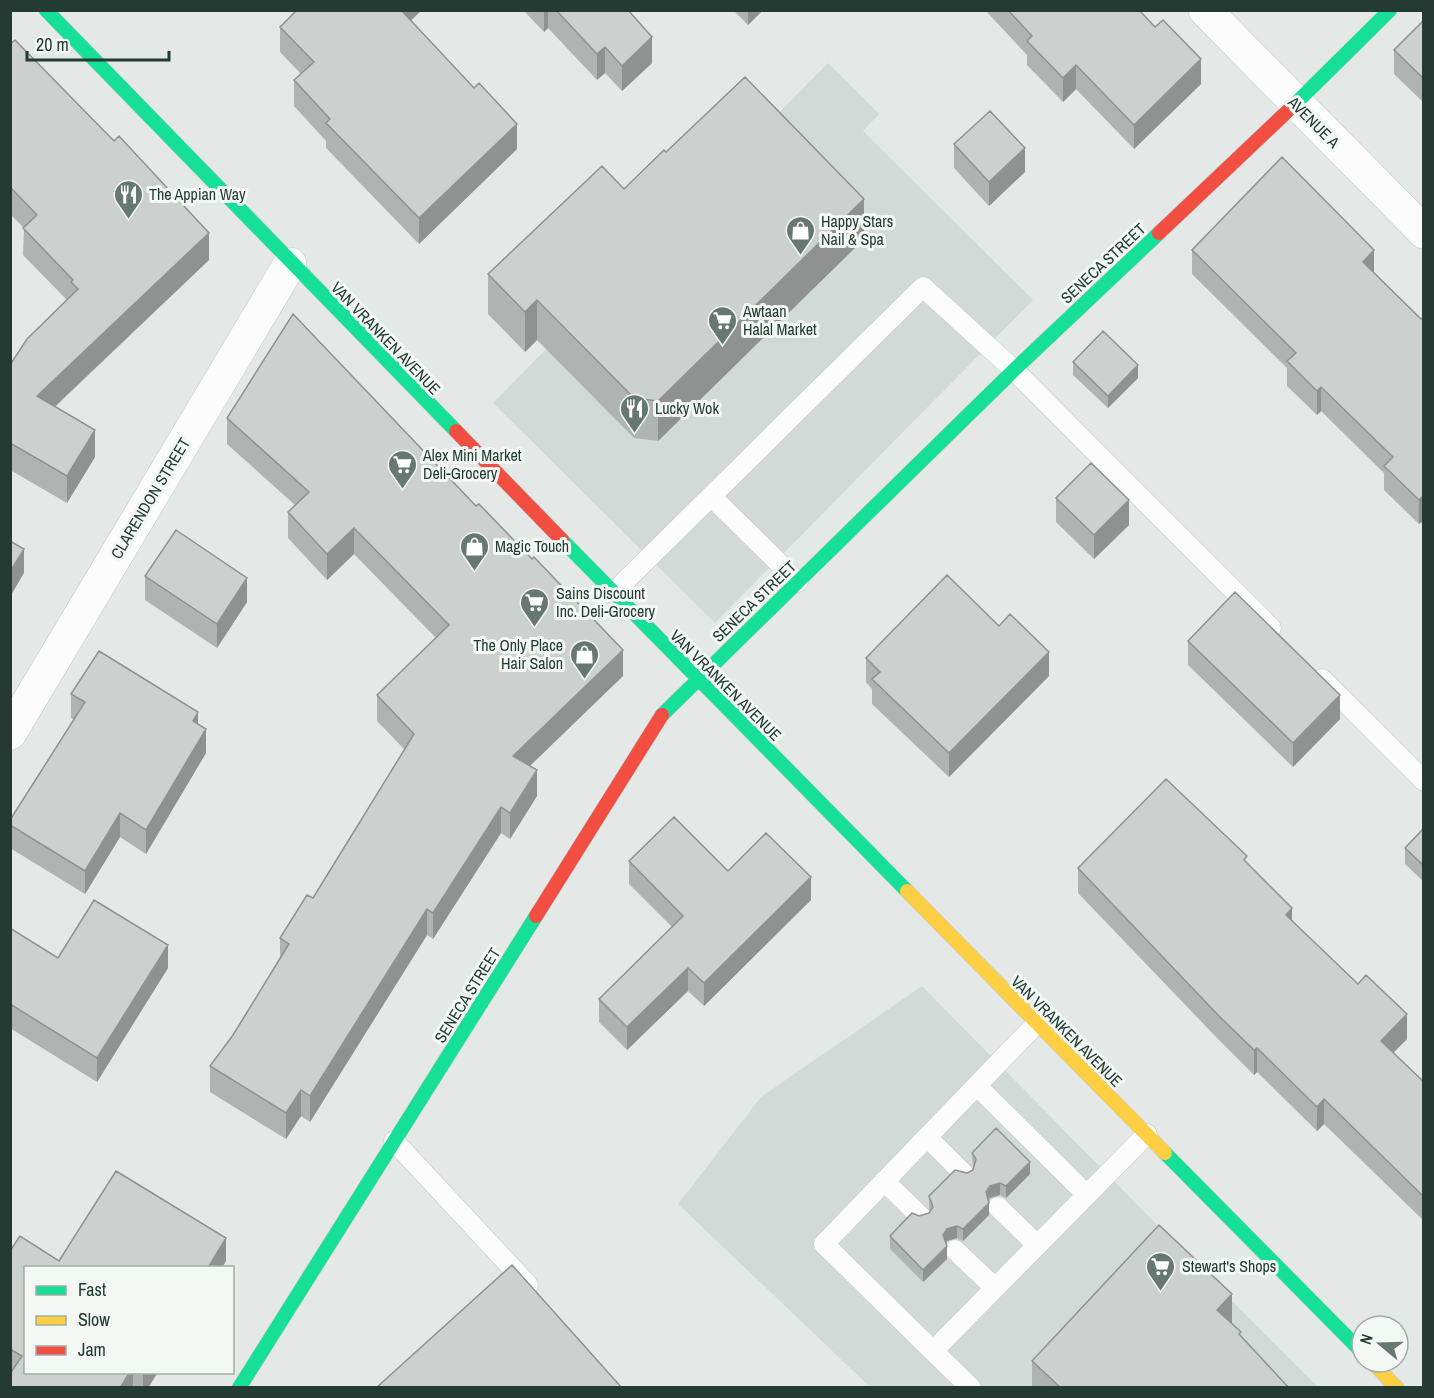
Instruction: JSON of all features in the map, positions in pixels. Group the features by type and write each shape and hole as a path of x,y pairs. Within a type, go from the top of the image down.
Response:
{"street":[{"name":"VAN VRANKEN AVENUE","path":"46,10 290,264 1350,1340"},
{"name":"AVENUE A","path":"1205,10 1424,232"},
{"name":"SENECA STREET","path":"239,1388 663,714 1014,370 1296,103 1390,10"},
{"name":"CLARENDON STREET","path":"10,733 290,264"},
{"path":"1384,1374 1397,1388"}],"lane":[{"path":"613,593 923,287 1014,370 1281,638"},
{"path":"711,496 798,582"},
{"path":"1306,663 1424,781"},
{"path":"971,1388 824,1244 1037,1023"},
{"path":"977,1086 1087,1195"},
{"path":"933,1351 1147,1134"},
{"path":"927,1137 964,1174"},
{"path":"394,1141 541,1299"},
{"path":"884,1181 921,1217"},
{"path":"998,1207 1037,1245"},
{"path":"955,1250 995,1288"}],"shaded area":[{"path":"828,63 879,114 863,131 1033,300 715,623 493,403"},
{"path":"922,986 1318,1387 870,1387 678,1204 761,1097"}],"building":[{"path":"297,10 401,10 474,88 479,83 517,124 419,218 326,123 330,119 294,80 314,62 280,27"},
{"path":"556,10 628,10 652,37 622,66 605,47 597,54"},
{"path":"1008,10 1139,10 1155,27 1163,20 1201,59 1134,125 1076,65 1063,78 1027,41 1032,36"},
{"path":"1424,20 1424,79 1394,50"},
{"path":"15,40 114,141 119,136 209,233 37,396 95,430 67,476 10,443 10,365 27,339 78,289 71,282 73,280 23,228 37,215 10,187 10,44"},
{"path":"745,77 864,199 658,401 634,398 537,300 525,312 488,274 602,166 624,189"},
{"path":"990,111 1025,148 989,182 954,144"},
{"path":"1282,157 1374,250 1363,262 1421,319 1424,317 1424,499 1422,497 1419,500 1384,466 1393,457 1321,387 1317,391 1287,361 1296,353 1192,250"},
{"path":"293,314 476,506 479,504 532,559 534,557 623,650 513,756 537,770 510,813 501,807 433,913 427,909 310,1096 301,1090 286,1113 210,1066 233,1035 289,944 280,938 307,895 313,898 414,734 377,695 449,625 354,528 327,554 288,512 309,492 227,418"},
{"path":"1103,331 1138,365 1108,396 1073,362"},
{"path":"1091,463 1129,500 1094,535 1056,498"},
{"path":"176,530 247,578 217,624 145,576"},
{"path":"10,541 24,549 10,572"},
{"path":"947,575 999,626 1010,614 1049,652 949,753 872,679 880,672 866,658"},
{"path":"1235,592 1340,695 1293,743 1188,641"},
{"path":"99,651 198,712 193,721 206,729 146,830 120,813 85,871 10,825 10,820 85,702 71,694"},
{"path":"1166,779 1247,856 1244,860 1292,908 1286,915 1358,984 1366,975 1407,1014 1381,1041 1424,1082 1424,1197 1324,1099 1317,1107 1257,1048 1254,1050 1078,868"},
{"path":"674,817 728,871 766,833 811,877 704,983 688,968 627,1027 599,999 683,916 629,861"},
{"path":"1424,828 1424,866 1405,848"},
{"path":"94,900 168,945 97,1058 10,1004 10,928 58,958"},
{"path":"996,1128 1030,1162 1006,1186 1000,1183 990,1186 986,1192 989,1203 963,1229 957,1226 947,1229 943,1235 947,1246 923,1270 890,1236 912,1213 919,1216 929,1213 933,1207 929,1196 955,1170 967,1173 973,1170 976,1159 972,1153"},
{"path":"116,1171 226,1238 209,1266 24,1266 24,1374 129,1374 120,1388 10,1388 10,1374 22,1356 10,1349 10,1251 20,1236 59,1261"},
{"name":"Stewart's Shops","path":"1159,1225 1232,1294 1217,1310 1241,1332 1239,1334 1289,1388 1061,1388 1032,1361"},
{"path":"512,1265 622,1388 376,1388"}],"traffic: fast":[{"path":"46,10 456,431"},
{"path":"1294,105 1390,10"},
{"path":"662,715 1014,370 1159,233"},
{"path":"562,540 907,891"},
{"path":"239,1388 536,916"},
{"path":"1165,1153 1350,1340"}],"traffic: slow":[{"path":"907,891 1165,1153"},
{"path":"1384,1374 1397,1388"}],"traffic: jam":[{"path":"1159,233 1294,105"},
{"path":"456,431 562,540"},
{"path":"536,916 662,715"}],"place":[{"name":"The Appian Way","path":"128,220"},
{"name":"Happy Stars Nail & Spa","path":"800,256"},
{"name":"Awtaan Halal Market","path":"722,346"},
{"name":"Lucky Wok","path":"634,434"},
{"name":"Alex Mini Market Deli-Grocery","path":"402,490"},
{"name":"Magic Touch","path":"474,572"},
{"name":"Sains Discount Inc. Deli-Grocery","path":"535,628"},
{"name":"The Only Place Hair Salon","path":"584,680"},
{"name":"Stewart's Shops","path":"1161,1292"}]}
